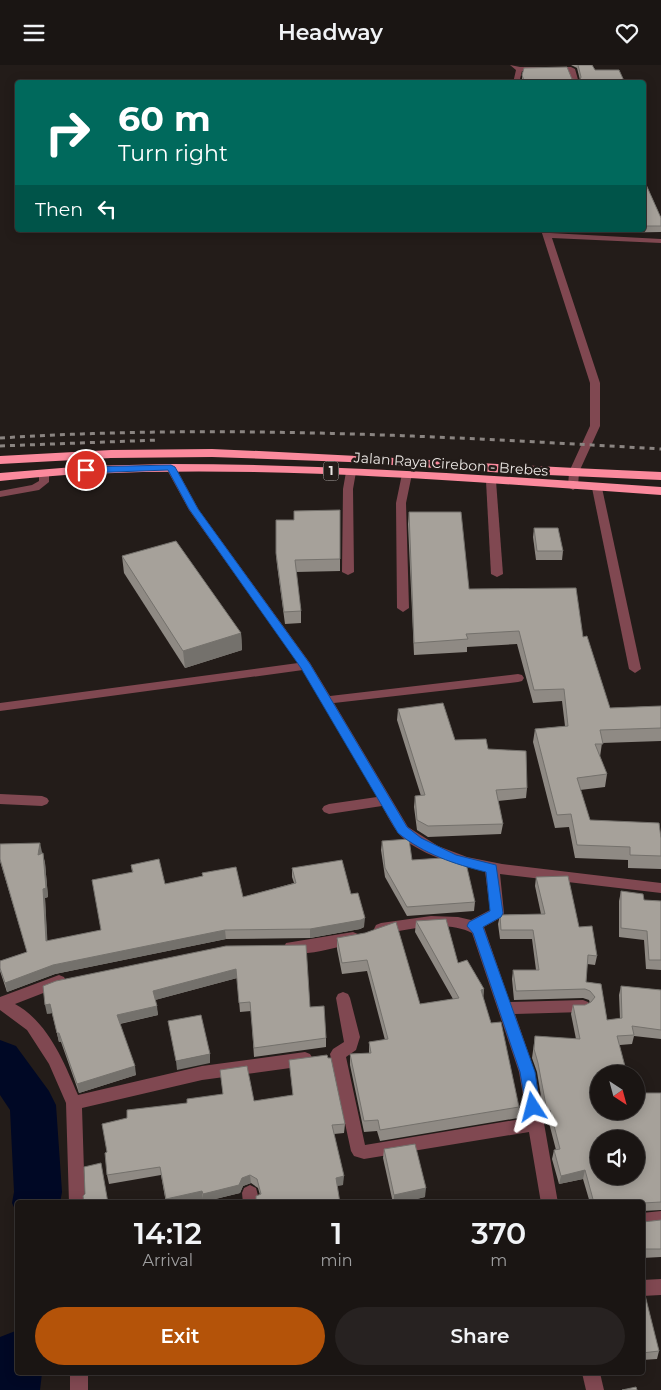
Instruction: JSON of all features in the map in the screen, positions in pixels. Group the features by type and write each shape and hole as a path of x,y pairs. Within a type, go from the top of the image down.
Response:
{"highway":[{"name":"Jalan Raya Cirebon - Brebes","path":"0,460 111,454 212,453 349,457 661,476"},
{"name":"Jalan Raya Cirebon - Brebes","path":"0,477 171,467 407,474 574,487 661,491"}],"street":[{"path":"516,80 516,67 565,66 572,69 575,80"},
{"path":"574,487 574,472 595,426 595,383 570,302 545,232 661,241"},
{"path":"171,467 194,509 306,666 403,830 416,841 453,859 492,868 588,882 661,888"},
{"path":"348,572 348,489 351,472"},
{"path":"0,494 35,488 44,482 44,473"},
{"path":"403,608 402,503 407,474"},
{"path":"491,481 497,574"},
{"path":"597,488 635,669"},
{"path":"0,707 306,666"},
{"path":"326,700 518,678"},
{"path":"0,799 42,801"},
{"path":"329,809 385,801"},
{"path":"473,926 497,913 492,868"},
{"path":"272,948 310,946 364,936 376,930 396,925 446,922 473,926 478,930 528,1072 549,1200"},
{"path":"1,1003 55,982 74,978"},
{"path":"74,1103 202,1073 338,1054 351,1045 352,1037 343,998"},
{"path":"1,1003 32,1026 55,1060 74,1103 77,1200"},
{"path":"504,1008 583,1006"},
{"path":"338,1054 344,1075 357,1146 361,1152 536,1124"},
{"path":"645,1221 661,1219"},
{"path":"645,1288 661,1287"},
{"path":"79,1375 79,1390"},
{"path":"591,1375 595,1390"}],"building":[{"path":"578,65 592,65 595,70 619,70 624,80 580,80"},
{"path":"567,67 572,79 580,80 524,80 522,75 524,68"},
{"path":"646,184 661,218 661,226 646,226"},
{"path":"340,510 340,559 295,560 301,611 284,612 276,553 276,520 294,520 294,511"},
{"path":"409,512 461,512 469,589 576,588 583,637 587,636 610,708 661,706 661,728 600,730 603,744 595,744 607,774 577,778 590,820 659,823 661,856 630,855 630,847 577,845 571,814 557,815 535,729 568,726 564,689 534,690 519,631 466,634 468,639 414,643"},
{"path":"534,528 558,528 563,551 537,551"},
{"path":"176,541 241,633 183,651 122,556"},
{"path":"443,703 455,740 486,739 488,749 526,751 527,788 496,790 503,824 428,826 417,820 415,796 425,795 398,709"},
{"path":"409,839 412,860 457,857 465,859 475,902 407,907 385,868 382,841"},
{"path":"40,843 38,855 43,853 46,888 43,889 46,941 101,930 92,880 133,872 131,865 159,859 165,884 203,876 202,873 236,867 243,897 296,883 292,868 342,860 351,894 358,893 365,918 310,929 225,930 53,965 5,983 0,968 0,961 27,952 0,859 0,844"},
{"path":"568,876 579,927 592,926 597,956 588,955 586,982 601,984 607,1020 622,1018 621,986 661,990 661,1030 632,1026 634,1035 617,1036 625,1065 590,1065 590,1120 645,1120 645,1093 661,1093 661,1202 645,1203 645,1200 593,1200 585,1170 561,1176 554,1150 560,1149 550,1110 547,1111 534,1049 535,1036 580,1039 573,1005 585,1005 595,997 590,991 585,989 516,991 513,970 539,970 533,930 501,930 500,915 545,914 536,877"},
{"path":"621,891 643,894 644,900 661,901 661,960 649,960 647,931 621,928"},
{"path":"446,919 458,963 467,960 484,989 481,990 491,1023 501,1022 519,1107 380,1130 378,1120 364,1121 350,1054 371,1053 369,1042 388,1039 367,960 342,963 337,938 365,933 396,922 420,1004 459,998 416,921"},
{"path":"306,945 310,1007 324,1006 326,1038 254,1048 250,1002 239,1003 236,969 153,991 157,1006 117,1015 135,1066 77,1084 59,1033 57,1033 50,1004 45,1005 43,986 56,981 226,946"},
{"path":"201,1015 210,1054 176,1061 168,1021"},
{"path":"327,1055 328,1058 331,1058 345,1124 332,1125 344,1176 336,1178 340,1200 256,1200 256,1196 261,1194 257,1179 250,1175 242,1178 239,1185 203,1194 202,1191 166,1199 160,1167 107,1175 105,1153 107,1152 102,1124 127,1118 127,1110 187,1103 187,1099 223,1094 220,1070 247,1066 254,1101 293,1095 289,1060"},
{"path":"415,1144 426,1188 394,1195 384,1149"},
{"path":"101,1163 107,1200 84,1200 84,1167"},
{"path":"661,1220 661,1249 645,1249 645,1222"},
{"path":"645,1295 659,1351 645,1353"},
{"path":"636,1387 637,1390 622,1390"}],"waterway":[{"path":"0,1059 33,1105 38,1192 37,1200"},
{"path":"13,1390 15,1375"}],"railway":[{"path":"0,438 165,432 330,433 661,449"},
{"path":"0,446 159,440"}],"route":[{"path":"86,470 171,467 194,509 306,666 403,830 416,841 453,859 492,868 497,913 473,926 478,930 528,1072 533,1107"}]}
